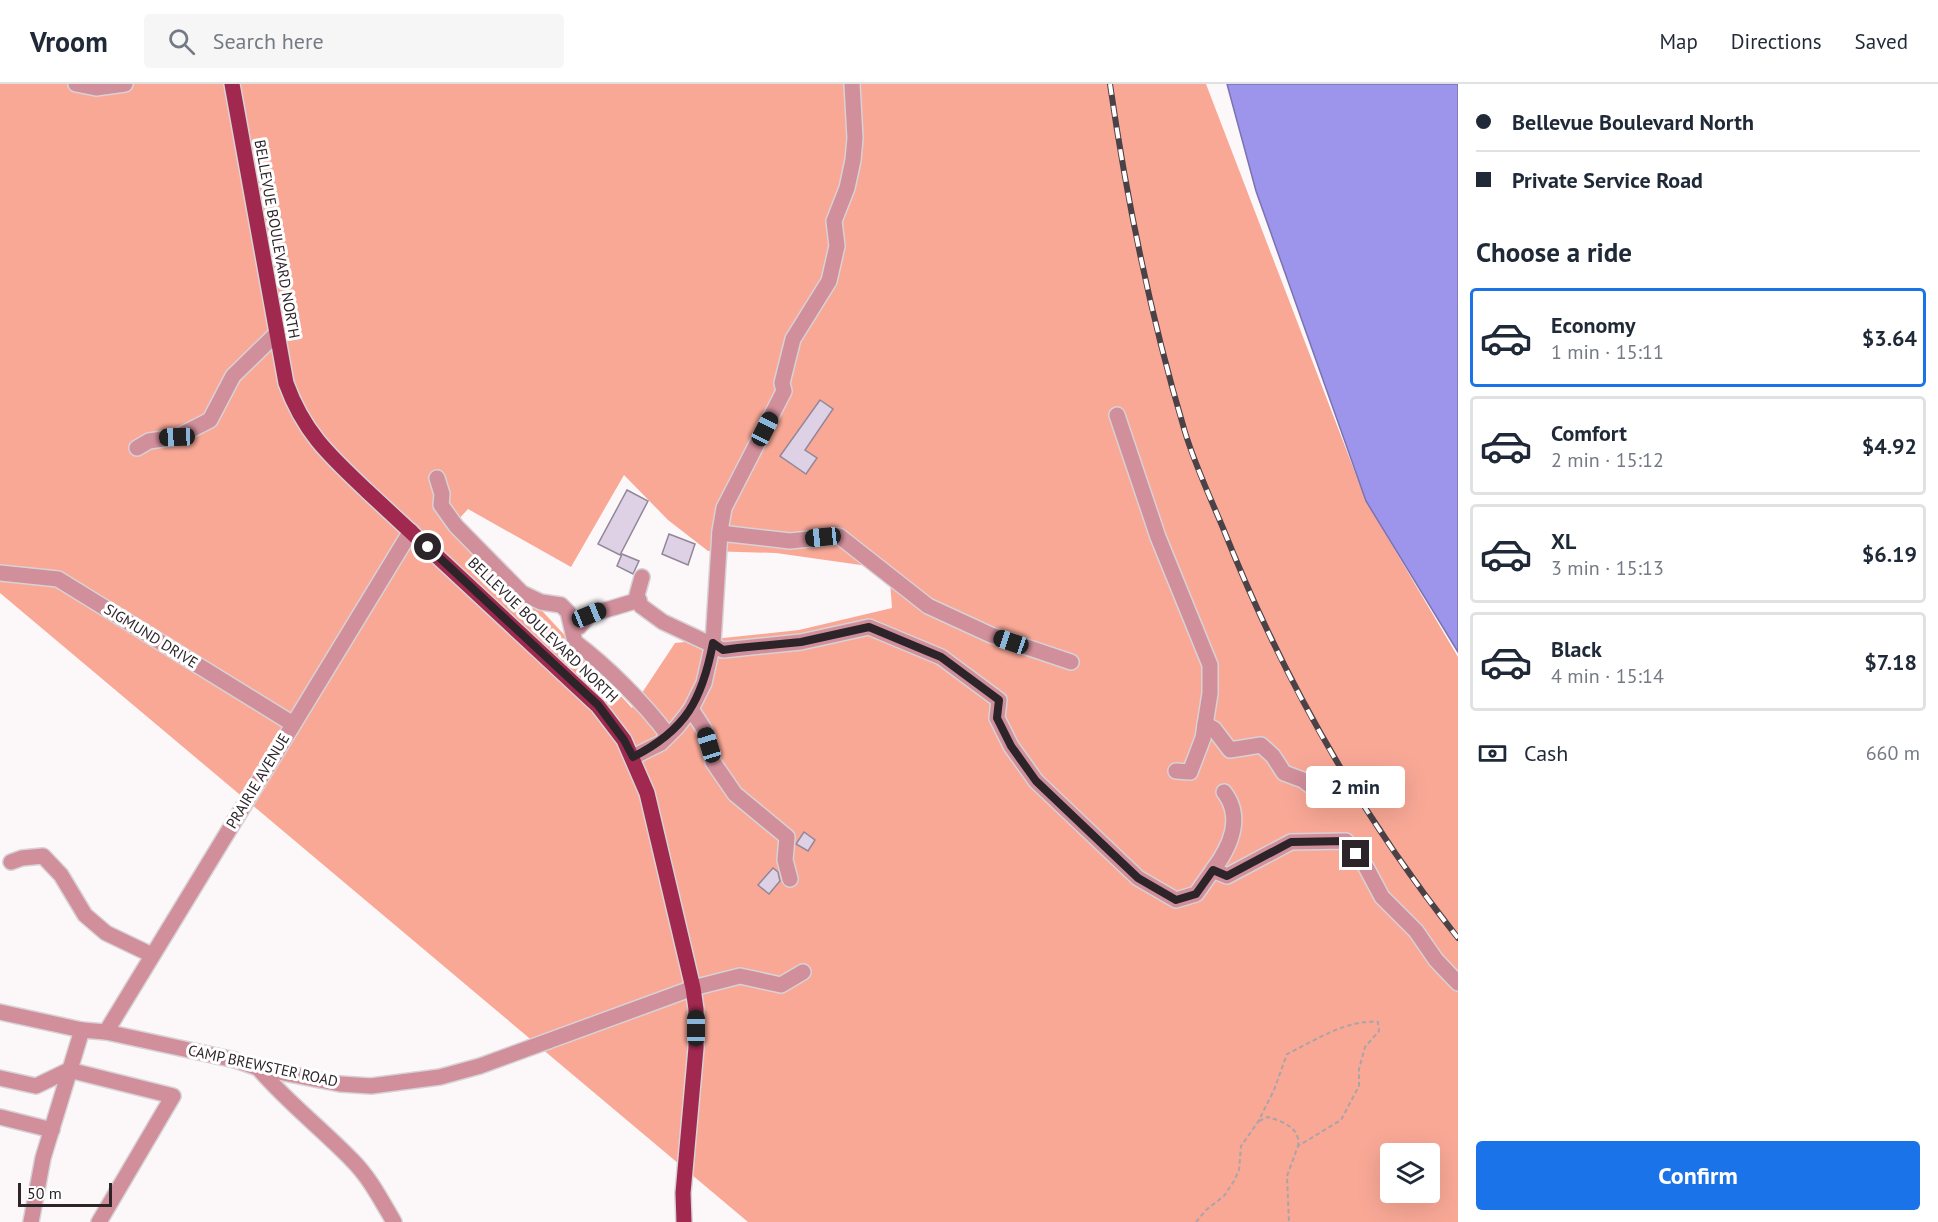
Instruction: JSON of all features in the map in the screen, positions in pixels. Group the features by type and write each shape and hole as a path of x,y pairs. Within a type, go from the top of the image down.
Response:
{"main road":[{"name":"BELLEVUE BOULEVARD NORTH","path":"231,84 286,383 295,407 309,431 330,455 598,705 624,740 633,757 655,818 696,1009 696,1048 682,1193 684,1222"}],"street":[{"path":"76,84 96,87 125,84"},
{"path":"633,757 661,742 668,735 691,708 704,683 713,643 720,533 724,508 784,391 782,383 793,339 829,281 837,246 834,221 847,188 854,149 852,84"},
{"path":"137,448 149,441 177,437 210,420 234,376 276,334"},
{"path":"1117,415 1158,537 1210,665 1203,738 1190,772 1176,771"},
{"path":"437,478 442,494 441,505 456,526 522,593 541,602 561,605 568,612 575,642 597,658 654,716 668,735"},
{"name":"PRAIRIE AVENUE","path":"106,1032 411,531"},
{"path":"720,533 790,541 839,536 928,606 990,635 1071,662"},
{"name":"SIGMUND DRIVE","path":"0,573 58,579 293,724"},
{"path":"642,577 637,595 641,606 663,622 713,643 723,650 801,642 869,627 941,657 999,700 997,718 1011,746 1036,781 1138,878 1176,900 1196,894 1227,852 1233,835 1231,801 1224,792"},
{"path":"573,629 579,627 589,615 639,600"},
{"path":"691,708 704,729 713,762 735,794 787,837 785,860 790,879"},
{"path":"1205,724 1214,729 1230,750 1261,745 1273,756 1284,773 1303,780 1315,789"},
{"path":"1213,870 1227,876 1291,842 1346,841 1366,867 1382,897 1416,931 1436,960 1458,983"},
{"path":"11,862 22,858 44,856 61,875 85,915 106,933 152,955"},
{"name":"CAMP BREWSTER ROAD","path":"0,1012 235,1060 258,1068 340,1084 371,1086 440,1077 480,1066 693,988 740,976 782,984 802,972"},
{"path":"31,1222 43,1158 82,1030"},
{"path":"258,1068 279,1092 353,1161 372,1184 394,1222"},
{"path":"0,1078 36,1086 69,1070 173,1096 99,1222"},
{"path":"0,1117 52,1130"}],"path":[{"path":"1196,1222 1229,1189 1239,1170 1241,1146 1258,1122 1274,1090 1287,1054 1333,1031 1368,1021 1378,1022 1379,1031 1365,1047 1359,1069 1359,1086 1341,1120 1298,1146"},
{"path":"1258,1122 1268,1117 1280,1121 1295,1131 1299,1141 1287,1176 1289,1222"}],"shaded area":[{"path":"0,84 1206,84 1366,501 1458,657 1458,1222 748,1222 0,593","holes":["624,475 668,520 708,551 776,553 889,569 892,608 799,630 675,643 632,708 458,520 468,509 571,567"]},
{"path":"1227,84 1458,84 1458,652 1366,501 1256,191"}],"building":[{"path":"820,400 833,409 805,450 817,458 806,474 780,456"},
{"path":"627,490 648,501 620,555 598,544"},
{"path":"669,534 695,544 688,565 662,554"},
{"path":"622,554 639,561 633,574 617,566"},
{"path":"804,832 815,840 808,851 796,844"},
{"path":"773,868 778,872 780,881 769,894 758,885"}],"railway":[{"path":"1110,84 1132,216 1151,303 1193,457 1271,637 1325,742 1387,842 1458,938"}],"route":[{"path":"428,547 598,705 612,722 633,757 661,742 677,727 691,708 704,683 713,643 723,650 801,642 869,627 941,657 999,700 997,718 1011,746 1036,781 1138,878 1176,900 1196,894 1213,870 1227,876 1291,842 1346,841 1356,854"}]}
